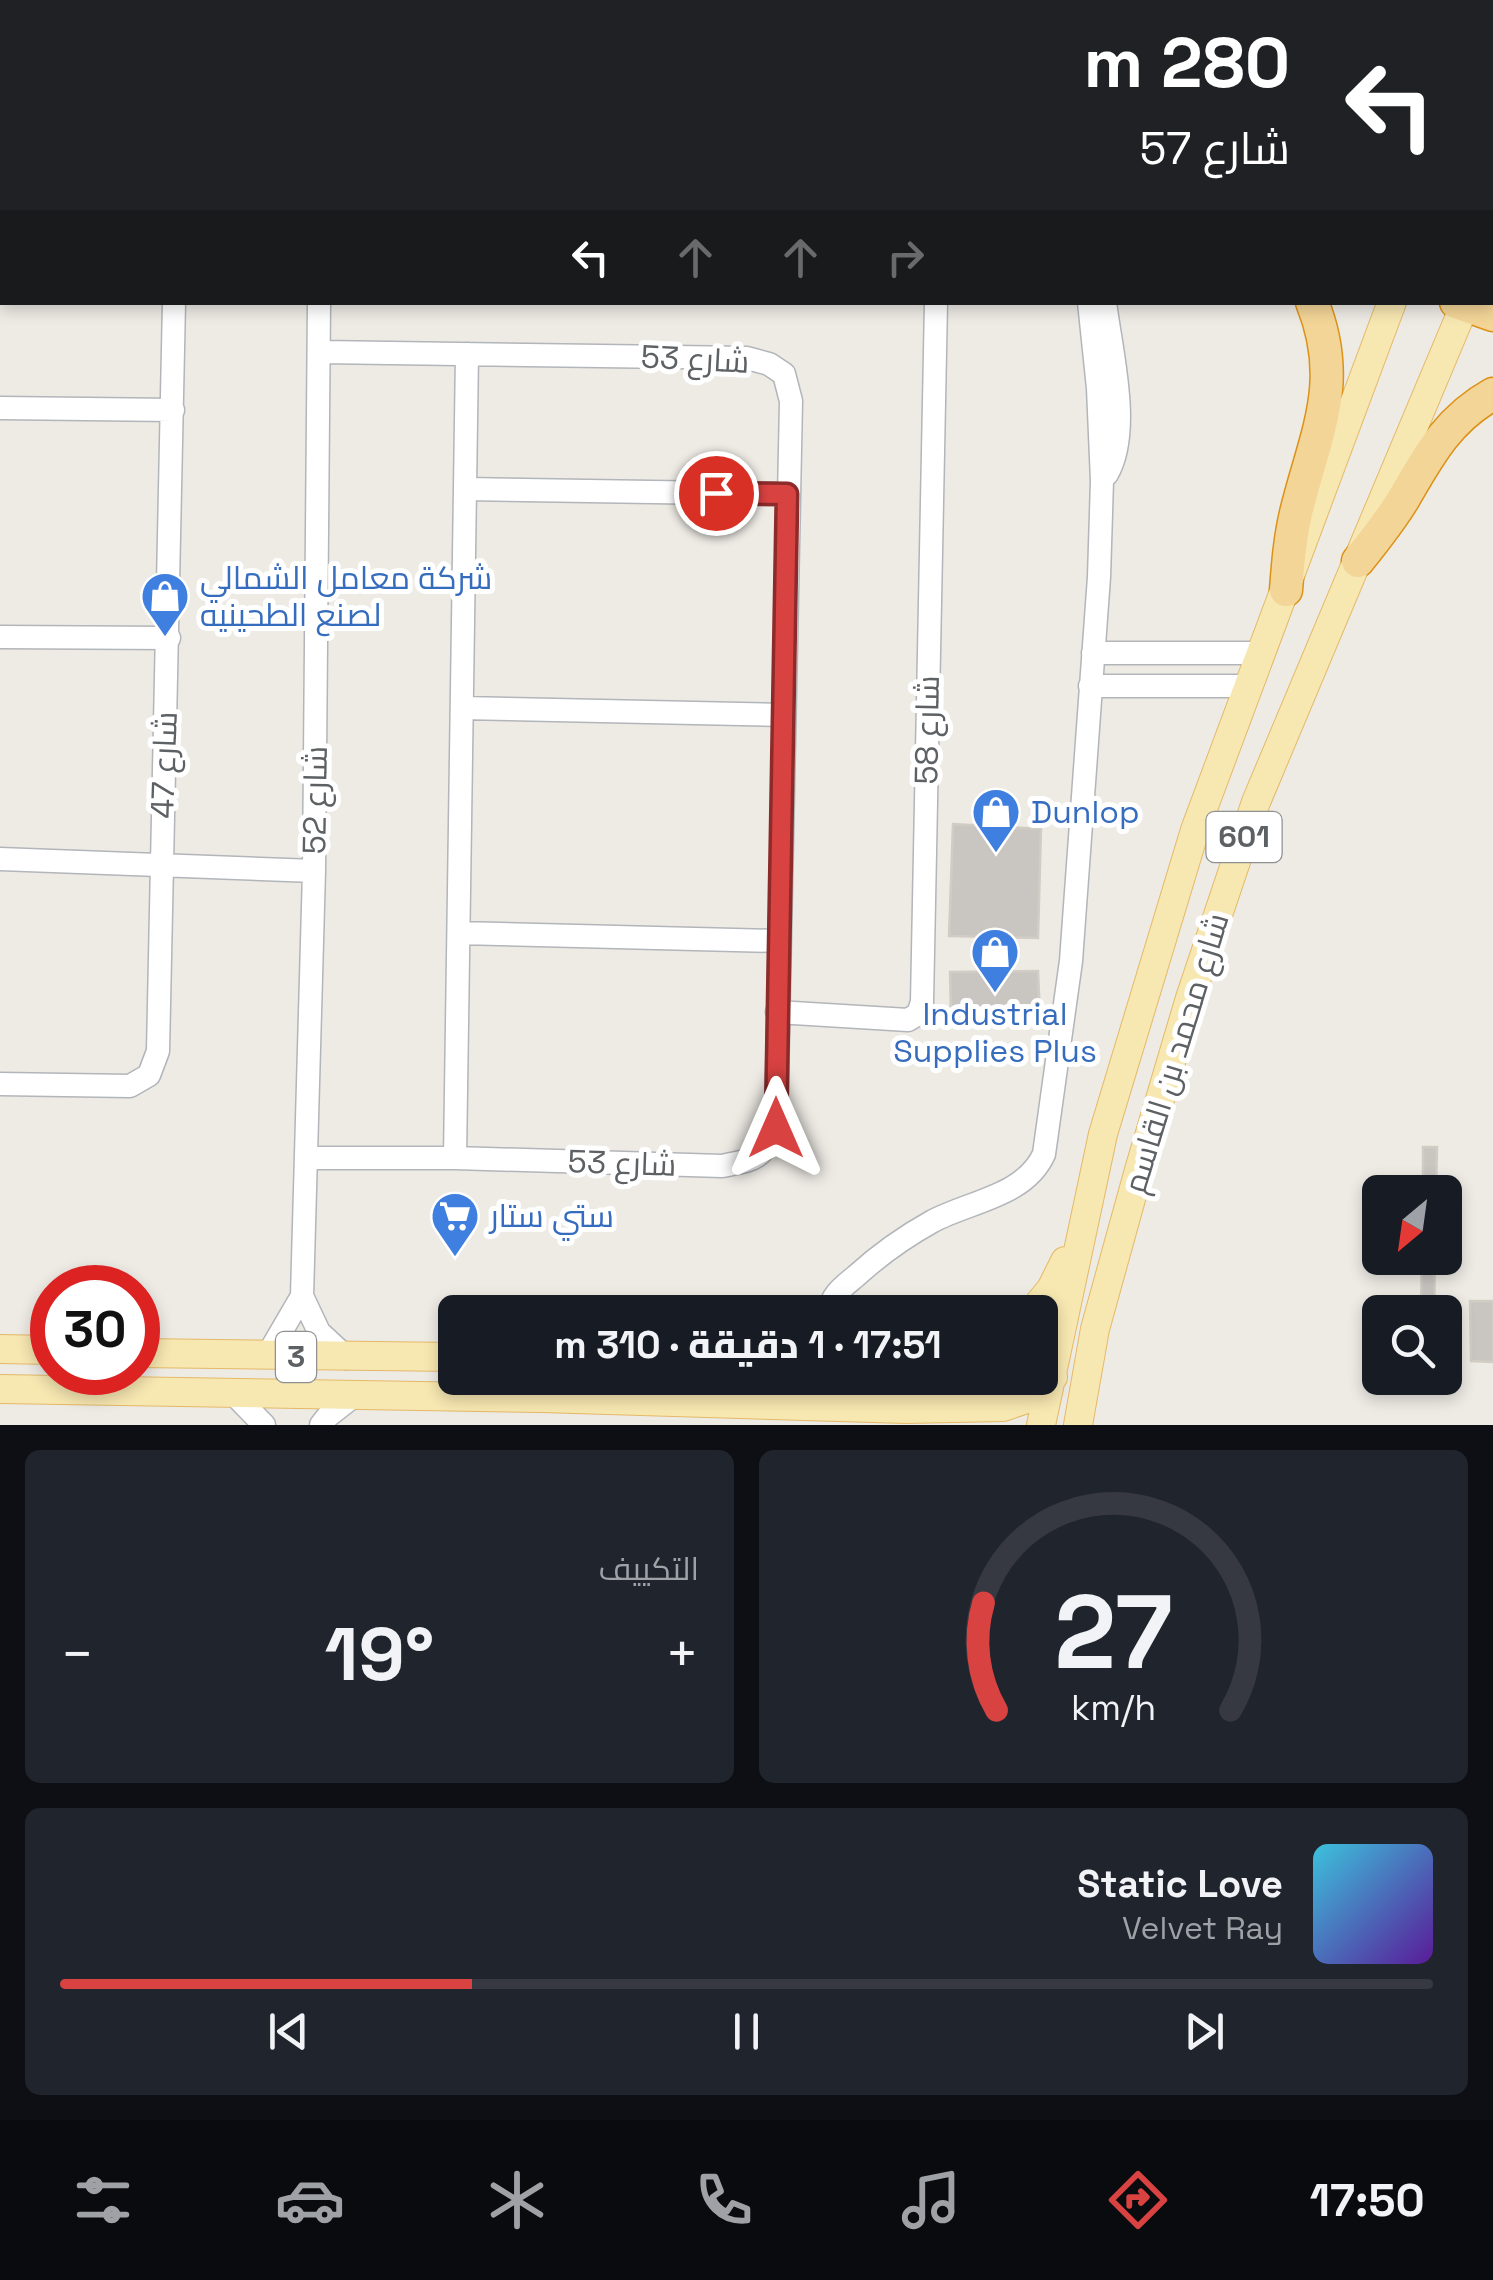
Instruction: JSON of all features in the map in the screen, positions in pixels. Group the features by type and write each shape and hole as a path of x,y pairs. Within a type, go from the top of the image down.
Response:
{"highway":[{"path":"1286,590 1295,515 1322,428 1328,389 1326,349 1313,305"},
{"path":"1358,561 1403,499 1444,432 1474,404 1493,394"}],"main road":[{"name":"شارع محمد بن القاسم","path":"1058,1322 1103,1134 1196,830 1391,305"},
{"name":"شارع محمد بن القاسم","path":"1077,1425 1095,1329 1190,998 1256,802 1470,307"},
{"path":"1045,1295 1080,1233"},
{"path":"1058,1368 1075,1360 1095,1329"},
{"path":"0,1349 30,1350"},
{"name":"3","path":"160,1353 438,1358"},
{"name":"3","path":"0,1389 30,1386"},
{"name":"3","path":"160,1387 355,1395 438,1392"},
{"path":"1058,1388 1077,1425"},
{"name":"3","path":"668,1395 906,1409 1003,1407 1035,1395"},
{"name":"شارع محمد بن القاسم","path":"1041,1425 1043,1395"},
{"path":"906,1409 947,1425"}],"street":[{"name":"شارع 47","path":"0,1084 130,1086 149,1074 158,1051 174,305"},
{"name":"شارع 52","path":"268,1356 302,1296 314,871 319,305"},
{"name":"شارع 58","path":"777,1012 908,1020 918,1014 922,1002 936,305"},
{"path":"835,1295 883,1254 932,1222 1018,1186 1038,1167 1044,1154 1071,961 1102,482 1098,388 1088,305"},
{"path":"1102,482 1113,463 1120,430 1105,305"},
{"name":"شارع 53","path":"307,1158 722,1166 757,1158 776,1128 791,400 784,374 770,364 747,358 321,352"},
{"path":"455,1158 467,354"},
{"path":"0,408 173,410"},
{"path":"465,490 787,494"},
{"path":"0,636 168,638"},
{"path":"1093,652 1262,653"},
{"path":"1090,686 1249,686"},
{"path":"462,708 783,714"},
{"path":"0,859 314,871"},
{"path":"458,933 778,942"},
{"path":"302,1296 319,1332 348,1358"},
{"path":"232,1392 264,1425"},
{"path":"322,1425 355,1395"}],"building":[{"path":"953,824 1041,829 1038,938 949,936"},
{"name":"Industrial Supplies Plus","path":"1038,971 1040,1015 951,1017 950,972"},
{"path":"1423,1147 1437,1147 1436,1175 1423,1175"},
{"path":"1422,1275 1435,1275 1434,1295 1421,1295"},
{"path":"1470,1301 1493,1301 1493,1362 1471,1361"}],"place":[{"name":"شركة معامل الشمالي لصنع الطحينيه","path":"165,638"},
{"name":"Dunlop","path":"996,854"},
{"name":"Industrial Supplies Plus","path":"995,994"},
{"name":"ستي ستار","path":"455,1258"}],"route":[{"path":"716,493 787,494 776,1128"}]}
